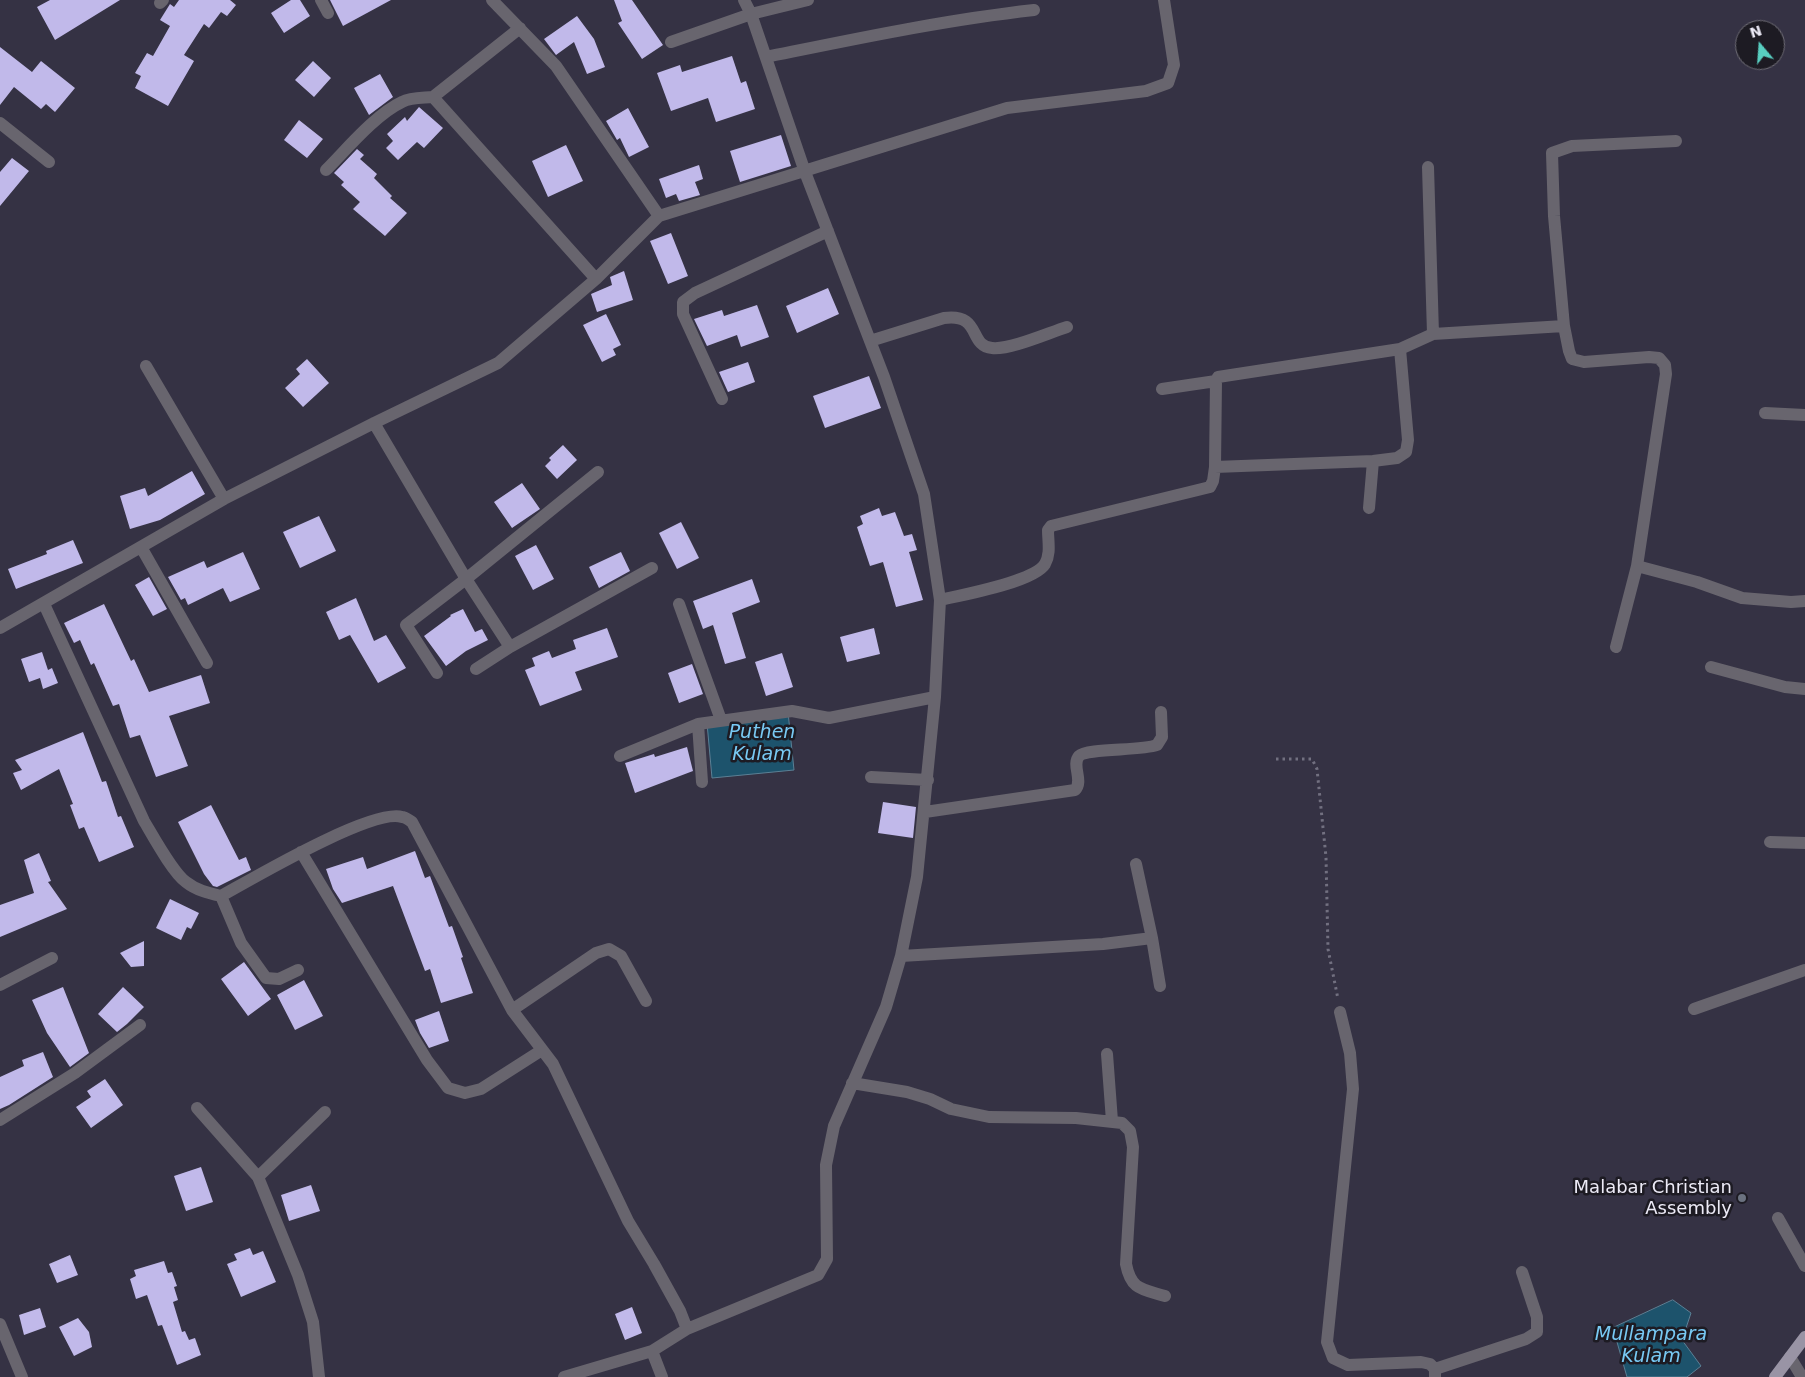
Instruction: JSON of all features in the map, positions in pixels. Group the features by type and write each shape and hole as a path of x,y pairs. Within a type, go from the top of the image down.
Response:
{"main road":[{"path":"1775,1377 1805,1337"}],"street":[{"path":"321,0 328,13"},
{"path":"492,0 556,66 659,216"},
{"path":"564,1377 652,1351 687,1329 818,1275 827,1259 826,1165 834,1126 886,1007 901,956 918,877 935,697 940,600 924,494 870,341 805,172 751,14 744,0"},
{"path":"671,42 751,14 808,0"},
{"path":"0,628 224,499 498,363 596,279 659,216 1007,108 1146,91 1168,83 1174,65 1164,0"},
{"path":"766,57 870,35 1034,10"},
{"path":"326,170 378,119 402,102 416,98 433,97 520,28"},
{"path":"433,97 596,279"},
{"path":"0,123 49,162"},
{"path":"1616,646 1637,566 1665,382 1665,365 1659,358 1648,357 1584,362 1572,359 1564,326 1554,216 1552,153 1572,146 1676,141"},
{"path":"1428,167 1433,334"},
{"path":"722,399 682,314 683,302 695,293 828,231"},
{"path":"870,341 956,316 967,321 980,343 990,348 1004,347 1067,326"},
{"path":"1162,389 1216,381 1218,378 1400,349 1433,334 1564,326"},
{"path":"1214,467 1373,461 1397,458 1406,452 1408,440 1400,349"},
{"path":"146,366 224,499"},
{"path":"940,600 1032,575 1044,566 1049,554 1048,530 1051,526 1210,487 1213,481 1214,467 1216,381"},
{"path":"1765,413 1805,415"},
{"path":"374,423 466,579 510,648"},
{"path":"1369,508 1373,461"},
{"path":"437,673 406,625 598,472"},
{"path":"141,547 207,662"},
{"path":"1637,566 1697,582 1742,598 1805,602"},
{"path":"476,669 652,568"},
{"path":"44,604 144,821 161,850 183,880 196,889 221,896 301,852 347,830 383,818 401,816 412,822 512,1010 554,1064 628,1221 680,1311 687,1329"},
{"path":"679,604 721,720"},
{"path":"1710,667 1785,686 1805,689"},
{"path":"620,756 698,724 792,711 829,718 935,697"},
{"path":"925,812 1075,790 1078,784 1076,763 1078,757 1082,754 1094,751 1147,749 1157,746 1162,738 1161,712"},
{"path":"698,724 702,782"},
{"path":"871,777 928,780"},
{"path":"1770,842 1805,844"},
{"path":"301,852 427,1060 448,1088 465,1093 481,1089 542,1050"},
{"path":"1136,864 1160,986"},
{"path":"221,896 241,943 266,978 279,979 298,970"},
{"path":"901,956 1103,944 1152,938"},
{"path":"512,1010 596,953 610,949 621,956 646,1001"},
{"path":"0,985 52,958"},
{"path":"1694,1009 1805,970"},
{"path":"1340,1012 1350,1053 1353,1089 1327,1342 1333,1358 1348,1365 1422,1362 1430,1364 1435,1373 1526,1339 1536,1332 1537,1317 1522,1272"},
{"path":"0,1120 75,1074 140,1025"},
{"path":"1107,1054 1112,1121"},
{"path":"852,1083 907,1092 952,1108 989,1117 1076,1118 1122,1123 1130,1131 1133,1148 1126,1264 1129,1279 1141,1289 1165,1296"},
{"path":"197,1108 258,1178 298,1275 313,1322 319,1377"},
{"path":"258,1178 325,1112"},
{"path":"1778,1218 1805,1266"},
{"path":"0,1324 22,1377"},
{"path":"652,1351 662,1377"},
{"path":"1790,1357 1802,1377"}],"path":[{"path":"1276,759 1312,759 1317,769 1326,857 1328,949 1340,1012"}],"water":[{"name":"Puthen Kulam","path":"788,712 794,770 712,778 707,723"},
{"name":"Mullampara Kulam","path":"1673,1300 1691,1313 1682,1340 1701,1366 1687,1377 1627,1377 1613,1328"}],"building":[{"path":"50,0 120,0 55,40 37,7"},
{"path":"179,0 230,0 236,5 227,16 221,12 209,28 204,24 184,55 194,61 168,106 135,88 141,76 135,73 147,53 153,56 170,26 160,20 170,4 174,7"},
{"path":"291,0 300,0 310,16 284,33 271,13"},
{"path":"330,0 391,0 343,26"},
{"path":"614,0 632,0 663,45 642,59 618,23 622,21"},
{"path":"577,16 594,39 605,67 587,74 574,42 556,55 544,39"},
{"path":"0,47 32,72 41,61 75,88 55,112 46,104 41,109 14,87 0,105"},
{"path":"732,56 741,83 746,81 755,109 716,122 708,98 671,111 657,73 680,65 682,72"},
{"path":"313,61 331,78 314,97 295,80"},
{"path":"380,74 393,97 369,115 354,88"},
{"path":"419,107 443,128 424,148 417,142 398,160 386,148 393,141 387,134 405,117 407,121"},
{"path":"628,108 649,147 629,157 620,138 617,140 606,121"},
{"path":"299,120 323,139 307,158 284,140"},
{"path":"781,135 791,166 740,182 730,151"},
{"path":"566,145 583,181 548,197 532,161"},
{"path":"357,149 364,155 360,159 377,174 374,178 392,196 390,198 407,213 385,236 353,209 360,202 341,185 344,182 334,173"},
{"path":"12,158 29,171 0,206 0,172"},
{"path":"699,165 703,179 695,182 700,195 679,201 676,194 666,198 659,179"},
{"path":"671,233 688,276 668,284 650,241"},
{"path":"624,271 633,300 597,312 591,294 612,285 610,277"},
{"path":"828,288 839,314 797,333 786,306"},
{"path":"757,305 769,337 741,347 737,335 707,346 694,319 722,310 724,316"},
{"path":"606,314 621,345 613,349 616,355 602,362 583,325"},
{"path":"307,359 329,383 303,407 285,388 300,374 296,369"},
{"path":"748,362 755,382 728,392 719,372"},
{"path":"869,376 881,408 825,428 813,396"},
{"path":"563,445 577,460 557,479 545,466 551,460 549,458"},
{"path":"192,471 205,494 160,520 130,529 120,496 145,488 148,496"},
{"path":"522,483 540,509 512,528 494,502"},
{"path":"879,508 882,516 895,512 904,536 912,534 917,550 909,552 923,600 896,607 883,562 870,566 857,527 863,524 860,516"},
{"path":"319,516 336,551 300,568 283,532"},
{"path":"681,522 699,558 677,569 659,533"},
{"path":"73,540 83,563 16,589 8,569 47,554 46,551"},
{"path":"536,545 554,579 533,590 515,556"},
{"path":"243,552 260,589 230,602 223,588 188,605 185,598 181,600 168,577 204,561 207,568"},
{"path":"621,552 630,571 599,588 589,567"},
{"path":"149,577 167,609 153,616 135,585"},
{"path":"752,579 760,602 732,613 746,658 725,664 713,625 703,629 693,601"},
{"path":"356,598 374,641 386,635 406,668 378,683 350,635 339,640 326,612"},
{"path":"104,604 131,661 134,659 149,692 201,675 210,703 169,716 188,766 156,777 140,735 130,738 119,704 113,706 94,663 91,665 80,640 74,643 64,623"},
{"path":"463,609 475,632 482,629 488,640 466,651 446,666 424,636 450,615"},
{"path":"607,628 618,657 575,672 582,690 540,706 525,670 535,666 532,658 549,651 552,658 576,649 573,640"},
{"path":"874,628 880,654 847,662 840,637"},
{"path":"42,652 48,670 52,668 58,683 43,689 40,678 29,682 21,659"},
{"path":"782,653 793,687 766,696 755,662"},
{"path":"692,664 703,694 679,703 668,673"},
{"path":"83,732 102,782 106,781 118,817 121,816 134,847 99,862 84,827 79,829 70,805 73,804 59,769 21,790 13,773 22,770 15,760"},
{"path":"687,747 693,771 635,793 625,763 654,754 655,757"},
{"path":"883,802 916,807 913,838 878,833"},
{"path":"211,805 239,860 246,857 251,870 217,887 213,886 204,874 178,822"},
{"path":"415,851 425,878 430,876 449,927 452,926 473,993 441,1003 430,969 425,971 393,886 342,903 333,889 326,869 363,857 367,869"},
{"path":"39,853 51,881 48,882 67,909 0,937 0,905 34,893 24,860"},
{"path":"170,899 199,913 191,929 187,927 181,940 156,928"},
{"path":"144,941 144,966 131,967 120,953"},
{"path":"244,962 271,999 248,1016 221,979"},
{"path":"304,980 323,1016 295,1030 277,995"},
{"path":"63,987 89,1053 70,1067 47,1033 32,1000"},
{"path":"123,987 144,1007 117,1032 98,1014"},
{"path":"439,1011 449,1041 429,1048 415,1020"},
{"path":"43,1052 53,1077 0,1109 0,1077 24,1066 22,1060"},
{"path":"105,1079 123,1105 91,1128 76,1107 91,1097 87,1091"},
{"path":"201,1167 213,1202 186,1211 174,1176"},
{"path":"311,1185 320,1211 289,1221 281,1195"},
{"path":"250,1248 253,1255 263,1251 276,1282 241,1297 227,1264 237,1260 234,1254"},
{"path":"70,1255 78,1275 57,1283 49,1264"},
{"path":"164,1261 168,1273 172,1272 177,1286 174,1287 178,1300 173,1302 182,1332 185,1331 189,1340 195,1338 201,1355 177,1365 162,1325 158,1326 147,1295 136,1299 130,1279 136,1276 134,1270"},
{"path":"632,1307 642,1333 625,1340 615,1314"},
{"path":"40,1308 46,1327 24,1335 19,1315"},
{"path":"78,1318 89,1332 92,1347 74,1356 59,1327"}],"place":[{"name":"Malabar Christian Assembly","path":"1742,1198"}]}
